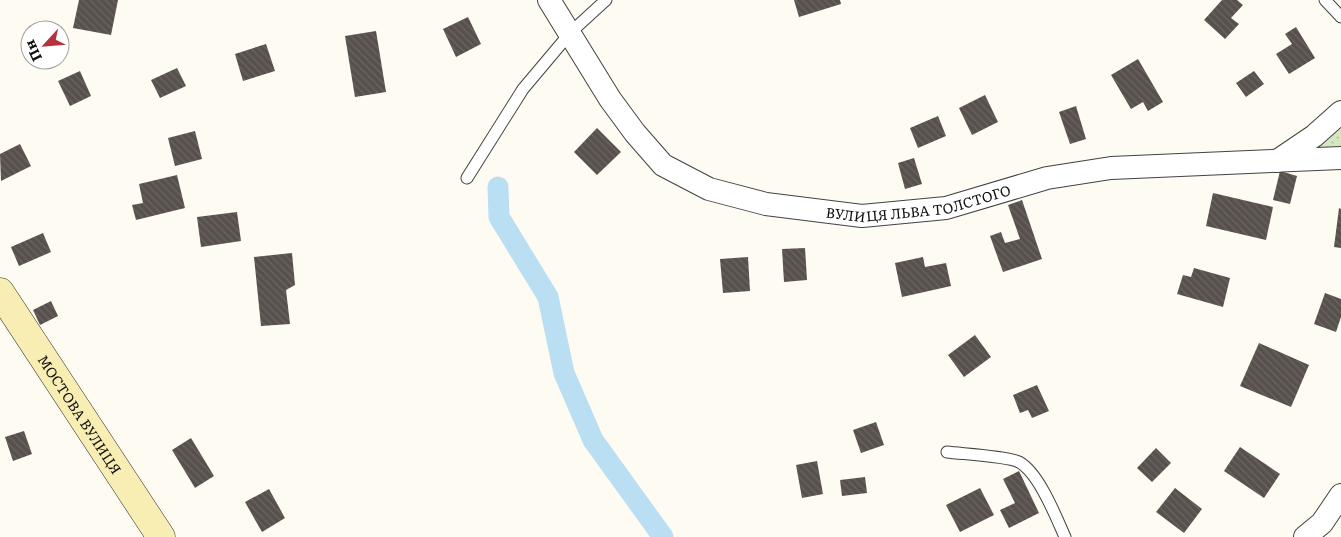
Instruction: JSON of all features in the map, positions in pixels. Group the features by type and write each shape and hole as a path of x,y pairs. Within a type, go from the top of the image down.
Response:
{"street":[{"name":"ВУЛИЦЯ ЛЬВА ТОЛСТОГО","path":"549,0 571,32 610,99 635,133 663,165 709,189 766,204 862,216 946,208 1046,178 1111,168 1341,158"},
{"path":"1276,162 1314,136 1341,112"},
{"name":"МОСТОВА ВУЛИЦЯ","path":"0,292 161,537"},
{"path":"1305,537 1324,530 1341,495"}],"lane":[{"path":"467,178 523,89 571,32 606,0"},
{"path":"1325,0 1341,17"},
{"path":"947,452 1017,461 1028,468 1049,503 1065,537"}],"green space":[{"path":"1341,120 1341,152 1305,153"}],"building":[{"path":"79,0 118,0 111,35 73,28"},
{"path":"794,0 840,0 841,4 799,17"},
{"path":"1222,0 1237,0 1243,5 1231,18 1239,24 1225,39 1204,20"},
{"path":"468,17 481,44 456,57 443,29"},
{"path":"1296,27 1315,58 1289,74 1276,54 1292,44 1285,34"},
{"path":"376,31 386,92 355,97 345,36"},
{"path":"266,44 275,71 243,81 235,54"},
{"path":"1138,59 1163,102 1148,111 1143,102 1131,109 1111,75"},
{"path":"177,68 186,86 160,98 151,80"},
{"path":"80,71 91,96 70,106 58,81"},
{"path":"1254,71 1264,84 1246,97 1236,83"},
{"path":"985,95 998,122 972,135 959,108"},
{"path":"1076,106 1086,139 1070,144 1059,112"},
{"path":"938,116 946,136 918,148 910,128"},
{"path":"597,128 621,152 597,175 574,152"},
{"path":"195,131 202,159 175,166 168,138"},
{"path":"20,144 31,166 1,181 0,154"},
{"path":"914,158 922,184 905,189 898,163"},
{"path":"1280,171 1297,176 1290,204 1273,200"},
{"path":"177,175 185,208 136,220 132,205 143,203 139,184"},
{"path":"1213,193 1273,207 1266,240 1206,226"},
{"path":"1022,200 1042,259 1003,272 990,236 1001,232 1005,243 1020,239 1008,205"},
{"path":"1339,208 1341,209 1341,248 1334,247"},
{"path":"237,212 241,241 201,247 197,217"},
{"path":"43,233 51,252 19,266 11,247"},
{"path":"805,248 807,280 784,282 782,249"},
{"path":"292,253 295,285 286,290 290,324 261,326 254,257"},
{"path":"748,257 750,291 723,293 720,259"},
{"path":"923,257 925,267 946,263 951,286 902,297 895,263"},
{"path":"1194,268 1230,278 1223,307 1177,294 1183,275 1191,277"},
{"path":"1325,293 1341,299 1341,317 1336,332 1314,324"},
{"path":"51,301 58,316 40,325 33,310"},
{"path":"975,335 991,357 964,377 948,355"},
{"path":"1259,343 1309,365 1291,407 1240,386"},
{"path":"1037,385 1049,411 1032,418 1028,410 1020,413 1013,395"},
{"path":"876,422 884,445 861,453 853,430"},
{"path":"24,431 32,454 13,461 5,437"},
{"path":"191,438 214,476 195,488 172,450"},
{"path":"1240,447 1280,474 1264,498 1224,471"},
{"path":"1156,448 1171,463 1152,482 1137,468"},
{"path":"817,461 823,494 802,498 796,465"},
{"path":"1019,471 1039,513 1009,528 1000,510 1015,503 1003,479"},
{"path":"865,477 867,493 842,496 840,480"},
{"path":"980,488 994,515 960,532 946,505"},
{"path":"1175,488 1202,509 1184,533 1156,512"},
{"path":"269,489 285,518 262,532 245,502"}],"waterway":[{"path":"498,187 499,217 548,297 564,373 593,440 663,537"}]}
